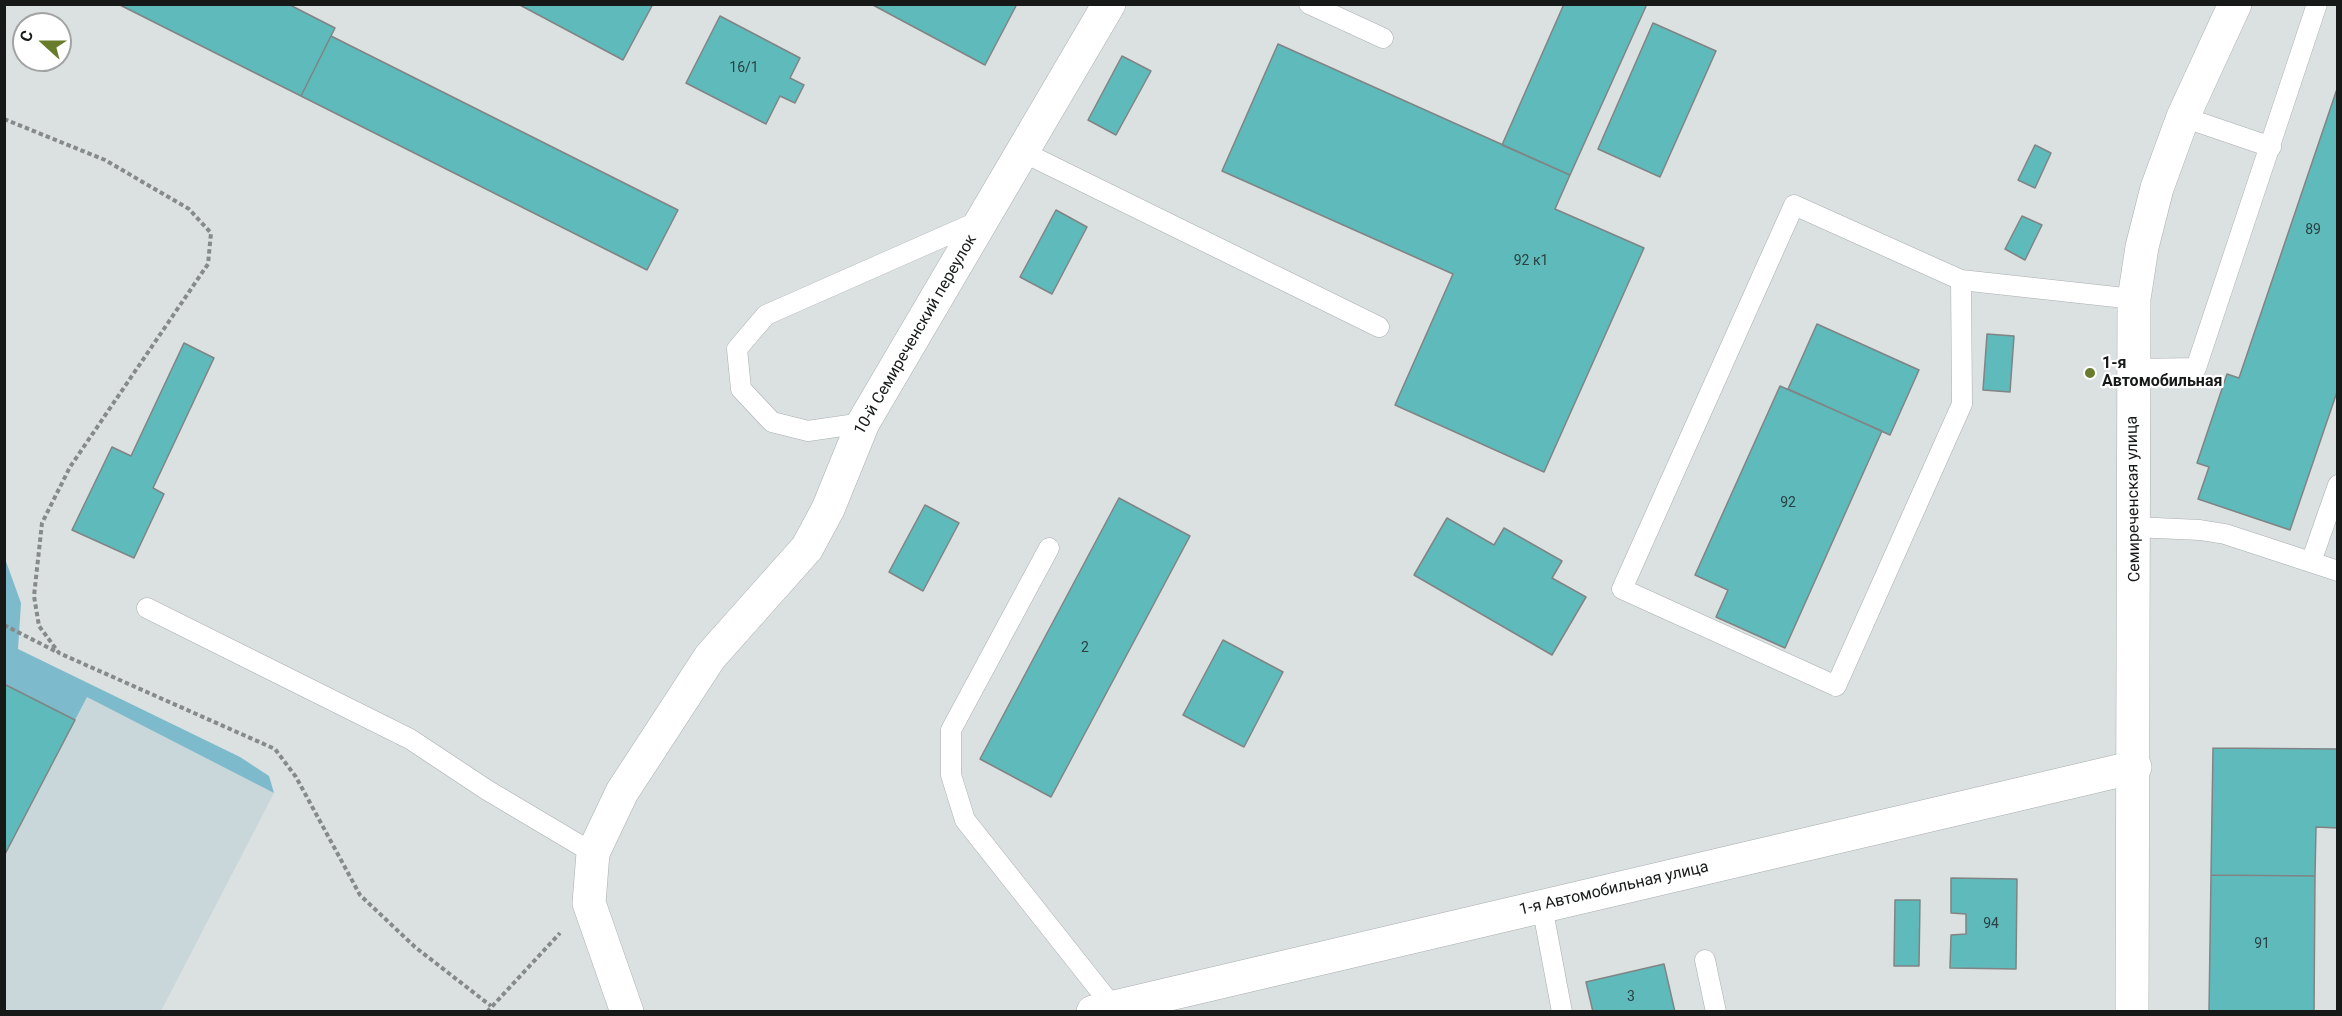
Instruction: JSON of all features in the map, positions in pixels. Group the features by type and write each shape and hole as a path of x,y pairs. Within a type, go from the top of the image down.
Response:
{"street":[{"name":"10-й Семиреченский переулок","path":"627,1011 589,903 593,853 622,792 710,657 807,548 828,509 863,423 1109,4"},
{"name":"Семиреченская улица","path":"2132,1011 2134,299 2142,247 2157,188 2183,117 2235,4"},
{"name":"1-я Автомобильная улица","path":"1103,1009 2134,767"}],"lane":[{"path":"1309,4 1383,38"},
{"path":"2133,369 2196,368 2317,4"},
{"path":"2183,117 2271,147"},
{"path":"1023,152 1379,327"},
{"path":"1961,280 1962,404 1836,686 1622,589 1794,205 1961,280 2134,299"},
{"path":"863,423 808,431 772,422 741,389 737,349 766,315 982,220"},
{"path":"2312,562 2337,485"},
{"path":"2134,527 2200,530 2225,534 2337,570"},
{"path":"1049,548 951,730 951,775 965,820 1103,1009"},
{"path":"147,608 410,739 487,790 593,853"},
{"path":"1542,906 1562,1011"},
{"path":"1705,960 1716,1011"}],"path":[{"path":"4,119 105,160 189,209 211,233 208,264 70,467 42,523 34,596 39,626 59,653"},
{"path":"4,625 59,653 274,749 296,777 360,895 415,947 491,1006"},
{"path":"487,1011 589,903"}],"shaded area":[{"path":"4,556 21,603 18,649 240,757 269,776 274,793 87,697 75,720 5,684"},
{"path":"4,684 74,720 87,696 274,793 161,1011 5,1011"}],"building":[{"path":"118,4 288,4 335,28 301,96"},
{"path":"518,4 653,4 623,60"},
{"path":"871,4 1017,4 985,65"},
{"path":"1564,4 1647,4 1570,175 1502,145"},
{"path":"720,16 800,58 790,78 804,85 795,103 780,96 766,124 686,83"},
{"path":"1653,23 1716,51 1660,177 1598,149"},
{"path":"331,36 678,210 647,270 301,96"},
{"path":"1278,44 1570,175 1555,209 1644,248 1544,472 1395,405 1453,274 1222,171"},
{"path":"1122,56 1151,71 1116,135 1088,120"},
{"path":"2338,86 2338,389 2290,530 2198,499 2209,467 2197,463 2227,374 2239,378"},
{"path":"2035,145 2051,153 2035,188 2018,180"},
{"path":"1056,210 1087,227 1052,294 1020,277"},
{"path":"2022,216 2042,225 2025,260 2005,249"},
{"path":"1817,324 1919,370 1890,435 1788,389"},
{"path":"1987,334 2014,336 2010,392 1983,390"},
{"path":"184,343 214,358 153,488 164,494 134,558 72,530 112,447 131,456"},
{"path":"1780,386 1882,431 1785,648 1716,617 1728,590 1695,575"},
{"path":"1119,498 1190,536 1051,797 980,759"},
{"path":"925,505 959,523 923,591 889,572"},
{"path":"1447,518 1494,545 1504,528 1562,561 1552,578 1586,597 1552,655 1414,575"},
{"path":"1223,640 1283,672 1244,747 1183,715"},
{"path":"4,684 75,720 4,856"},
{"path":"2213,748 2338,749 2338,828 2316,827 2315,876 2211,875"},
{"path":"2211,875 2315,876 2314,1012 2209,1012"},
{"path":"1951,878 2017,879 2016,969 1950,968 1951,935 1966,934 1966,914 1951,913"},
{"path":"1895,900 1920,900 1919,966 1894,966"},
{"path":"1664,964 1675,1012 1593,1012 1586,982"}],"place":[{"name":"1-я Автомобильная","path":"2090,373"}]}
